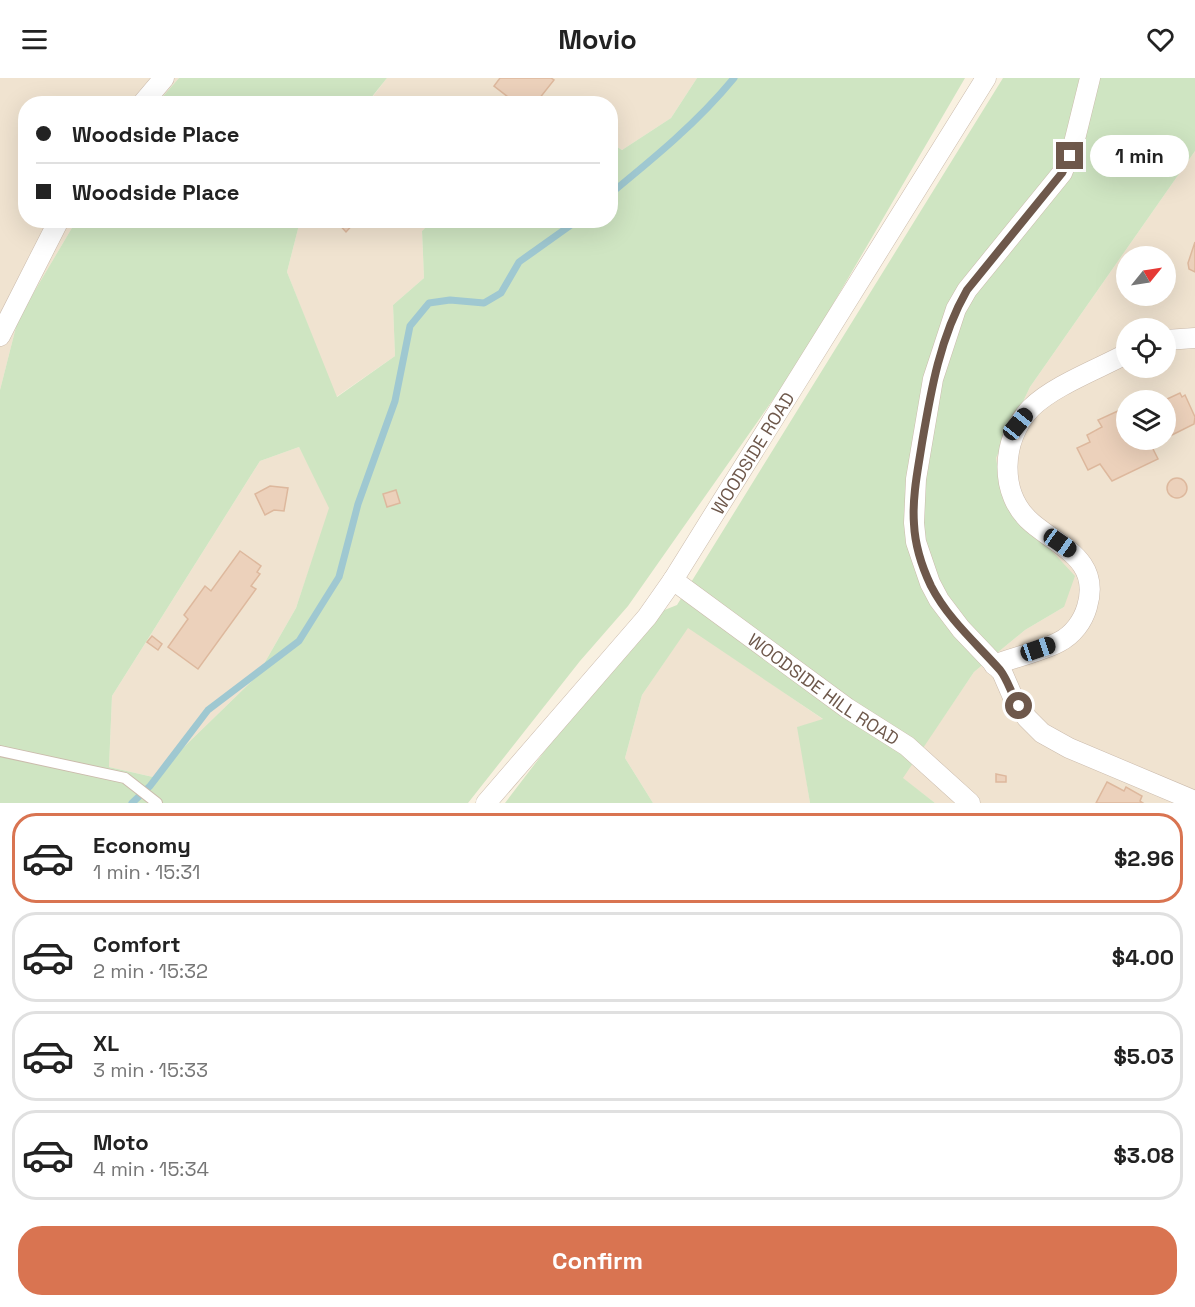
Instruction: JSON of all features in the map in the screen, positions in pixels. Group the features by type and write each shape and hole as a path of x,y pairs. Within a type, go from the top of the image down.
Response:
{"street":[{"path":"149,96 164,78"},
{"name":"WOODSIDE ROAD","path":"486,803 647,617 673,580 986,78"},
{"path":"1090,78 1074,143 1062,173 967,290 956,309 933,379 916,478 915,532 921,561 939,600 961,629 1002,672 1012,695 1027,718 1042,733 1069,748 1195,801"},
{"path":"0,336 55,228"},
{"path":"1176,339 1195,338"},
{"path":"994,664 1059,642 1074,630 1084,615 1089,600 1089,584 1084,566 1075,554 1031,522 1018,506 1010,486 1007,465 1009,445 1018,424 1032,407 1050,394 1116,359"},
{"name":"WOODSIDE HILL ROAD","path":"673,580 847,708 907,746 970,803"}],"lane":[{"path":"0,751 125,778 141,788 156,802"}],"shaded area":[{"path":"0,78 179,78 163,96 18,96 18,228 72,228 18,319 0,390"},
{"path":"387,78 697,78 671,118 622,150 618,147 618,96 373,96"},
{"path":"1195,151 1195,803 935,803 902,778 974,672 1025,630 1064,607 1032,533 1002,498 996,458 1030,387 1116,264 1116,306 1176,306 1176,246 1129,246"},
{"path":"298,228 425,228 422,231 424,278 393,305 395,356 336,397 287,272"},
{"path":"299,447 330,508 296,608 257,676 153,777 109,767 112,696 260,461"},
{"path":"688,627 824,720 798,727 810,803 653,803 625,758 642,695"}],"green space":[{"path":"179,78 387,78 373,96 163,96"},
{"path":"697,78 965,78 798,364 628,606 580,661 468,803 0,803 0,390 18,319 72,228 298,228 287,272 337,397 395,356 393,305 424,278 422,231 425,228 618,228 618,147 622,150 671,118","holes":["299,447 329,508 296,608 257,676 153,777 109,767 112,696 260,461"]},
{"path":"1003,78 1195,78 1195,151 1129,246 1116,246 1116,264 1030,387 996,458 1003,498 1075,576 1064,607 1025,630 974,672 903,778 935,803 810,803 797,727 823,719 688,628 642,695 625,758 653,803 505,803 647,617 677,605"}],"building":[{"path":"500,78 551,78 554,80 541,96 507,96 494,86"},
{"path":"1195,242 1195,272 1189,269 1188,263"},
{"path":"1180,393 1182,397 1185,395 1195,417 1194,424 1176,433 1176,395"},
{"path":"1116,412 1116,450 1154,450 1158,459 1112,481 1100,464 1088,470 1077,448 1090,442 1087,435 1102,427 1098,420"},
{"path":"1173,478 1181,478 1187,484 1187,492 1181,498 1173,498 1167,492 1167,484"},
{"path":"270,486 288,488 284,511 274,510 265,515 255,494"},
{"path":"396,490 400,503 387,507 383,494"},
{"path":"240,551 261,566 257,572 260,574 251,586 256,589 198,669 168,647 188,619 184,615 205,586 211,591"},
{"path":"152,636 162,644 158,650 147,642"},
{"path":"996,774 1006,776 1006,782 996,782"},
{"path":"1107,782 1124,791 1126,787 1142,796 1140,801 1143,803 1096,803"}],"waterway":[{"path":"618,187 691,125 734,78"},
{"path":"132,803 150,786 208,710 299,641 339,577 358,504 395,401 410,326 429,303 450,300 484,303 501,293 519,262 567,228"}],"route":[{"path":"1019,706 1002,672 961,629 939,600 930,583 916,542 914,523 916,478 933,379 956,309 967,290 1062,173 1070,156"}]}
